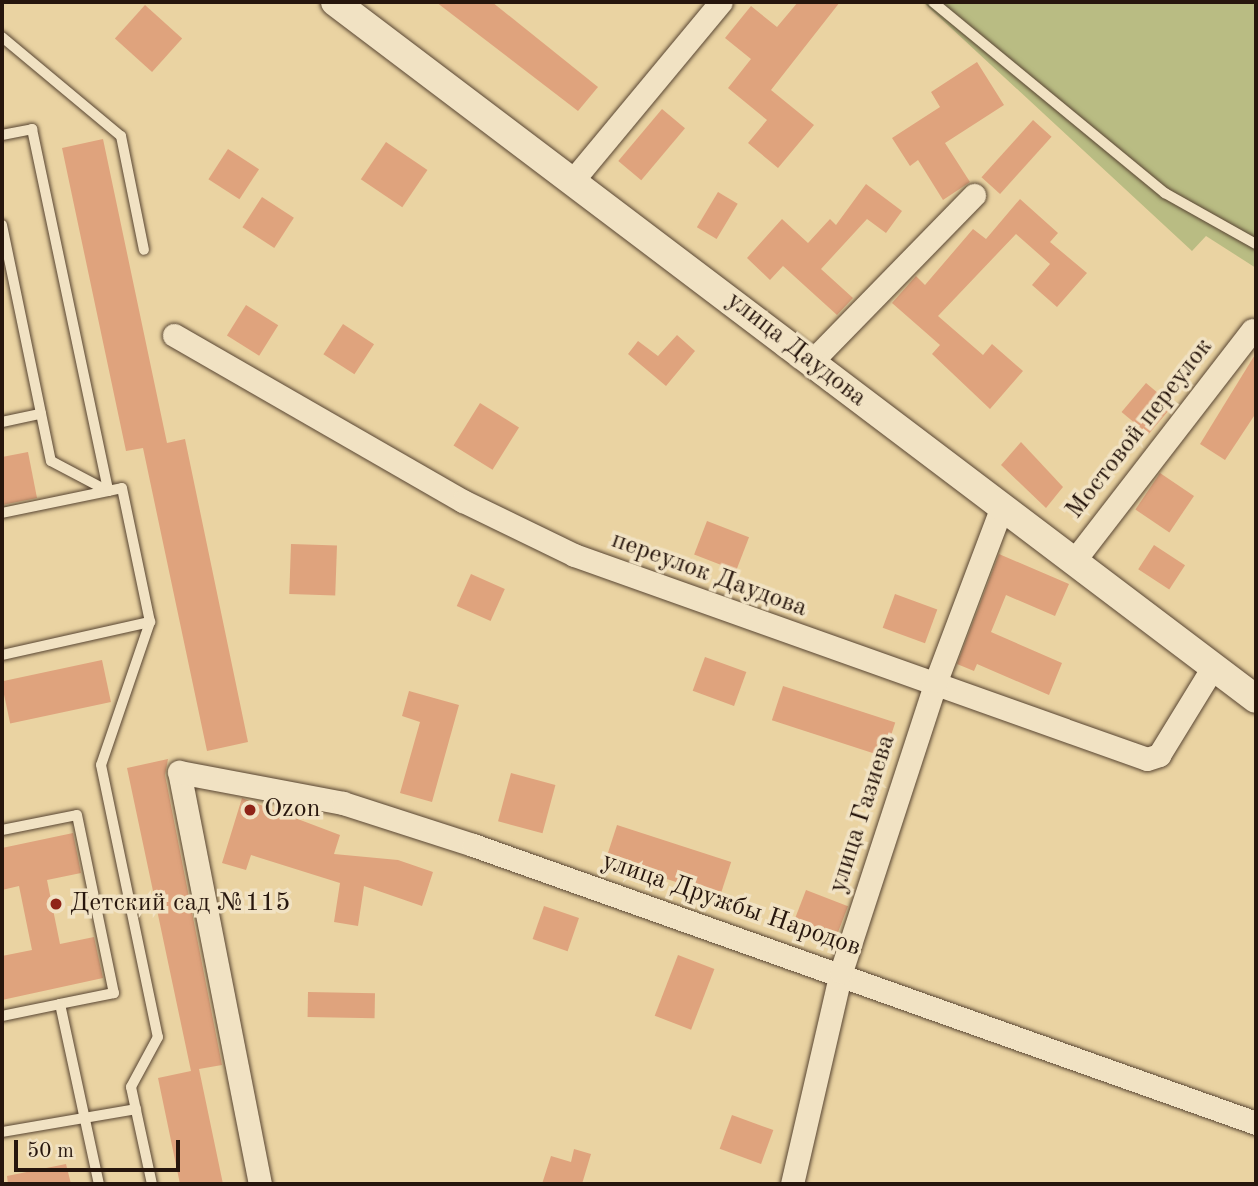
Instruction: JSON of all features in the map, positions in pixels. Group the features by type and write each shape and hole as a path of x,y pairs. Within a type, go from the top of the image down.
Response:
{"street":[{"name":"улица Даудова","path":"335,2 812,361 1001,509 1256,699"},
{"path":"573,180 721,2"},
{"path":"812,361 974,195"},
{"name":"Мостовой переулок","path":"1073,562 1252,330"},
{"name":"переулок Даудова","path":"174,335 463,501 574,555 695,603 936,681 1152,760 1213,667"},
{"name":"улица Газиева","path":"792,1184 841,972 936,681 1001,509"},
{"name":"улица Дружбы Народов","path":"260,1184 179,772 343,803 841,972 1256,1123"}],"lane":[{"path":"933,2 1165,193 1256,244"},
{"path":"2,37 121,136 144,250"},
{"path":"2,135 32,129 108,491"},
{"path":"2,225 51,461 108,491"},
{"path":"2,422 41,414"},
{"path":"2,513 122,488 150,622 102,765 158,1037 131,1087 152,1184"},
{"path":"2,655 150,622"},
{"path":"2,830 77,814 114,993 2,1016"},
{"path":"60,1004 99,1184"},
{"path":"2,1132 136,1109"}],"green space":[{"path":"923,2 1256,2 1256,268 1206,236 1192,251"}],"building":[{"path":"436,2 492,2 598,87 578,111"},
{"path":"798,2 840,2 771,90 814,125 778,168 748,143 767,120 728,88 751,59 725,38 751,6 777,27"},
{"path":"145,5 182,38 152,72 115,38"},
{"path":"977,62 1004,105 945,143 970,182 943,200 918,160 910,166 892,138 940,107 931,92"},
{"path":"662,109 685,128 641,180 618,161"},
{"path":"1033,120 1052,137 1000,194 981,177"},
{"path":"103,139 167,443 185,439 248,742 207,751 143,448 126,451 62,148"},
{"path":"386,142 427,170 402,207 361,179"},
{"path":"228,149 259,169 239,199 208,179"},
{"path":"866,184 902,211 886,233 867,219 821,269 853,298 837,315 783,266 770,280 747,258 782,219 808,243 830,219 836,225"},
{"path":"718,192 738,204 717,239 697,227"},
{"path":"262,197 294,218 274,248 242,227"},
{"path":"1020,199 1058,233 1050,242 1087,273 1057,307 1032,285 1050,264 1016,234 938,316 983,355 992,344 1023,371 990,409 932,354 940,345 892,303 916,276 925,285 973,229 986,239"},
{"path":"246,305 278,325 259,356 227,336"},
{"path":"343,324 374,344 354,374 323,354"},
{"path":"677,335 695,351 666,386 628,354 638,341 658,356"},
{"path":"1256,353 1256,413 1225,460 1200,444"},
{"path":"1146,383 1173,405 1148,435 1122,412"},
{"path":"480,403 519,427 493,470 454,445"},
{"path":"1021,442 1063,487 1046,508 1001,465"},
{"path":"28,452 37,498 2,505 2,457"},
{"path":"1160,473 1194,496 1169,532 1135,509"},
{"path":"707,521 749,537 736,571 694,555"},
{"path":"291,544 337,546 335,596 289,594"},
{"path":"1154,545 1185,565 1169,589 1138,569"},
{"path":"999,554 1069,584 1055,616 1006,595 991,632 1062,663 1049,695 977,664 974,671 957,664"},
{"path":"471,574 505,589 491,621 457,606"},
{"path":"895,594 937,609 925,643 883,628"},
{"path":"705,657 746,672 734,706 693,691"},
{"path":"102,660 111,702 10,723 2,681"},
{"path":"783,686 895,722 884,757 772,720"},
{"path":"409,691 459,705 432,802 400,793 420,722 402,716"},
{"path":"168,759 165,775 222,1065 199,1069 223,1184 180,1184 158,1078 191,1071 127,768"},
{"path":"511,773 555,785 542,833 498,821"},
{"path":"242,798 340,835 334,854 398,860 433,872 422,906 364,886 358,926 334,922 340,883 251,855 246,870 222,863"},
{"path":"617,825 731,862 720,896 606,859"},
{"path":"73,833 81,873 47,880 60,944 94,937 103,978 2,1000 2,956 32,950 19,886 2,890 2,848"},
{"path":"806,890 848,906 835,940 793,924"},
{"path":"544,906 579,918 568,951 533,939"},
{"path":"678,955 714,969 691,1030 655,1016"},
{"path":"308,992 375,993 375,1018 308,1017"},
{"path":"732,1115 773,1130 761,1164 720,1149"},
{"path":"574,1149 591,1154 582,1184 542,1184 551,1156 571,1162"},
{"path":"66,1164 71,1184 8,1184 7,1176"}],"place":[{"name":"Ozon","path":"250,810"},
{"name":"Детский сад №115","path":"56,904"}]}
